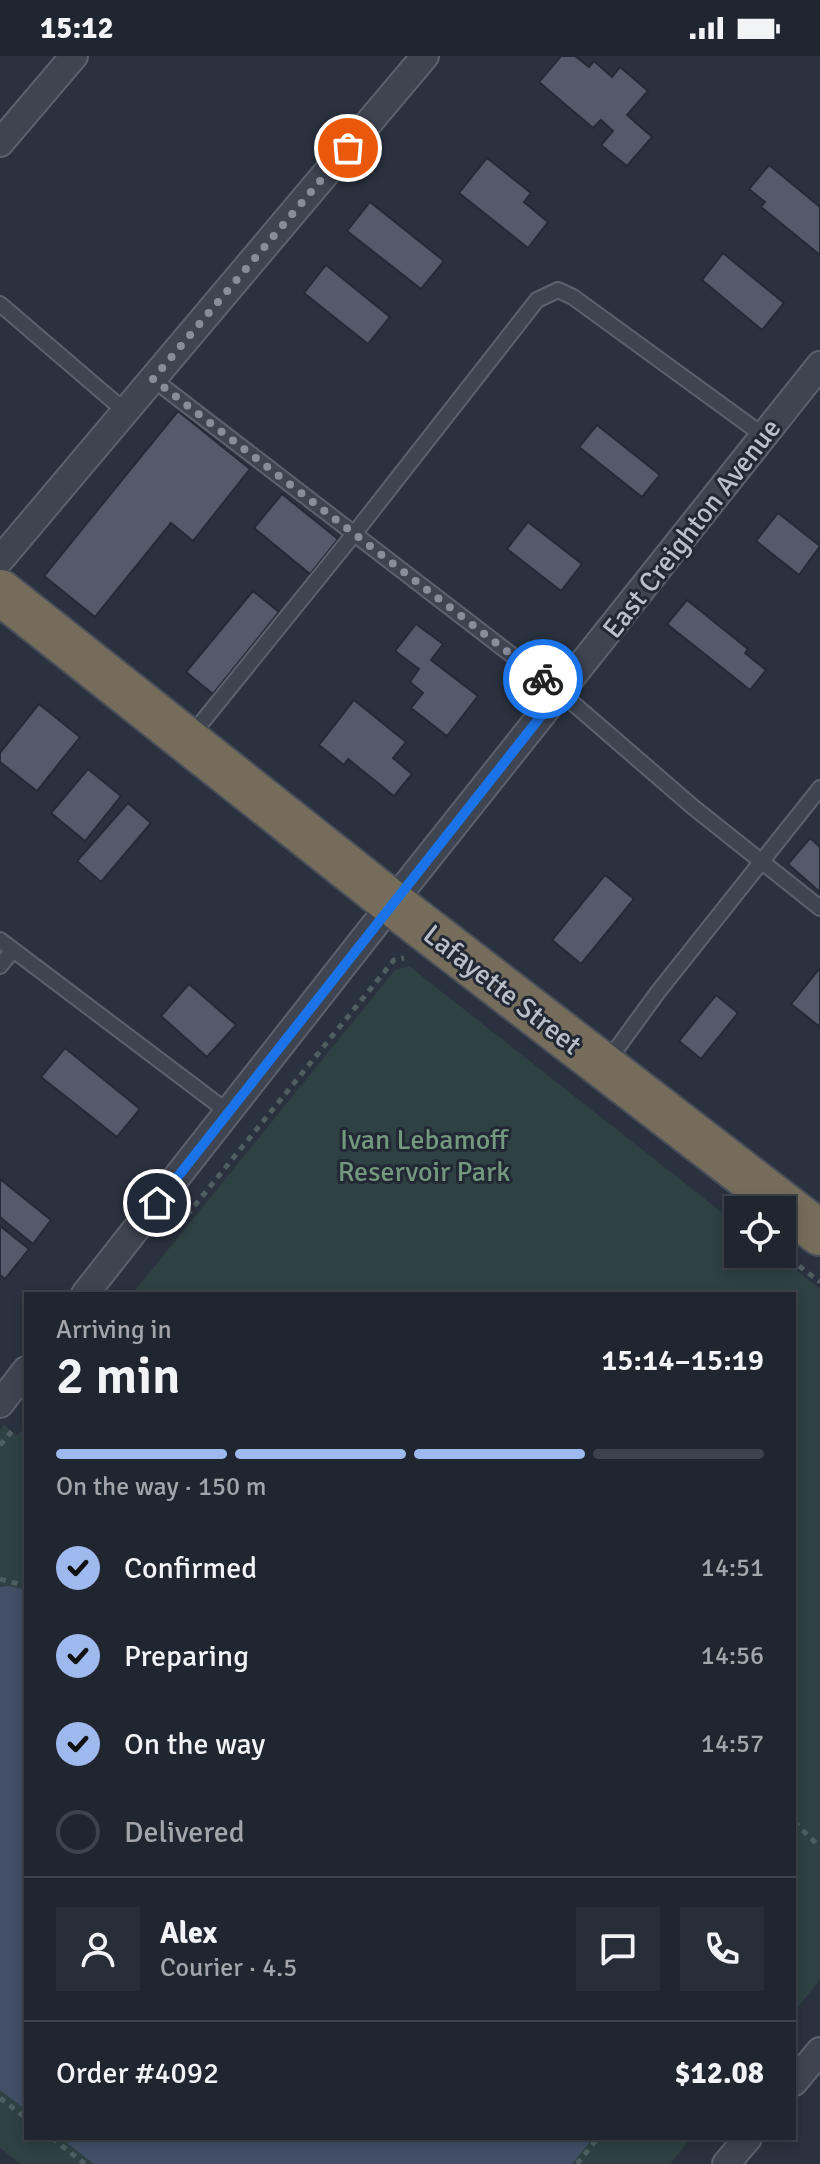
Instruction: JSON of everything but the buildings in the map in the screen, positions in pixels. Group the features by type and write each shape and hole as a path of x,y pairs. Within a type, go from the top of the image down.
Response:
{"highway":[{"name":"Lafayette Street","path":"0,592 392,903 818,1227"}],"street":[{"path":"0,143 74,56"},
{"path":"0,560 425,56"},
{"name":"East Creighton Avenue","path":"87,1292 820,365"},
{"path":"0,1404 15,1370"},
{"path":"796,2080 820,2051"},
{"path":"726,2164 746,2140"}],"lane":[{"path":"187,741 537,300 558,290 573,297 764,436"},
{"path":"0,304 126,412"},
{"path":"153,379 560,692 762,863 820,908"},
{"path":"604,1067 658,992 820,788"},
{"path":"0,940 228,1112"},
{"path":"0,966 13,950"}],"path":[{"path":"181,1222 394,960 408,957"},
{"path":"0,1445 19,1423"},
{"path":"0,1579 24,1585"},
{"path":"796,1824 820,1847"},
{"path":"0,2098 24,2116"},
{"path":"55,2140 85,2164"},
{"path":"577,2164 596,2140"}],"green space":[{"name":"Ivan Lebamoff Reservoir Park","path":"409,966 724,1214 724,1268 793,1268 820,1289 820,1980 796,2010 796,1292 134,1292 395,970"},
{"path":"4,1425 17,1436 24,1427 24,2140 689,2140 670,2164 21,2164 0,2148 0,1430"}],"water":[{"path":"0,1587 24,1590 24,2108 0,2090"},
{"path":"64,2140 591,2140 572,2164 94,2164"}],"way so far":[{"path":"348,148 153,379 543,679"}],"route":[{"path":"157,1203 560,692 543,679"}]}
